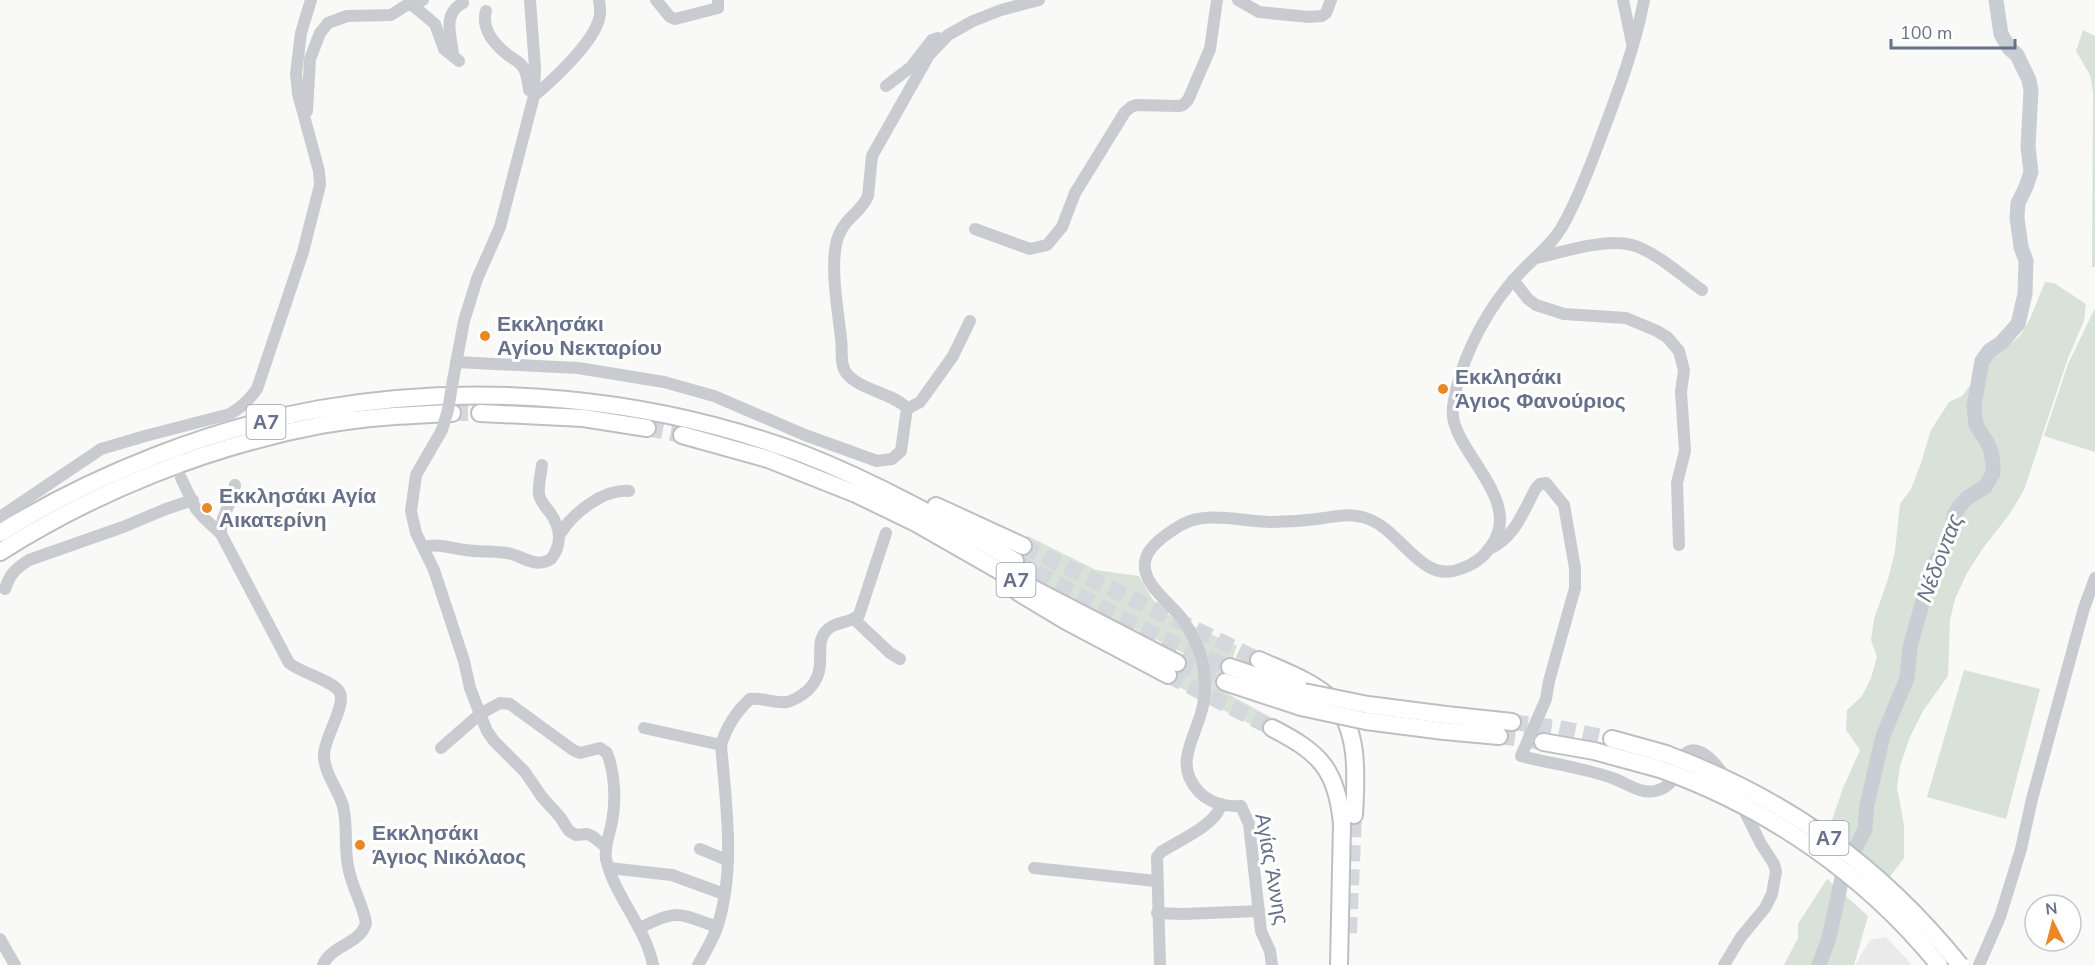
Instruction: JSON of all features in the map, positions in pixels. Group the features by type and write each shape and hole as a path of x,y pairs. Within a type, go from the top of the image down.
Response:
{"highway":[{"name":"Α7","path":"0,533 43,508 115,472 193,444 266,422 318,410 400,400 509,397 620,406 714,426 773,444 832,466 1019,554"},
{"name":"Α7","path":"0,552 50,522 123,486 229,449 320,426 374,418 453,413"},
{"path":"480,413 583,418 647,428"},
{"path":"682,435 768,459 856,494 1066,621 1173,669"},
{"path":"1259,660 1308,684 1331,699 1338,708 1348,729 1354,751 1356,773 1354,815"},
{"path":"1227,675 1303,700 1368,705 1499,736"},
{"path":"1445,723 1512,722"},
{"path":"1272,728 1295,740 1313,753 1326,767 1341,804 1339,965"},
{"name":"Α7","path":"1612,739 1663,762 1679,776 1753,811 1820,851 1880,901 1915,936 1939,965"},
{"name":"Α7","path":"1543,742 1663,762 1731,782 1760,796 1829,838 1892,889 1926,924 1960,965"},
{"path":"1346,965 1349,933"}],"street":[{"path":"0,517 101,449 168,437 230,414 249,400 256,389 289,298 321,185 297,86 296,69 301,33 311,0"},
{"path":"530,0 535,69 533,101 504,212 477,279 464,321 448,410 442,430 422,463 413,487 411,511 416,533 434,570 464,661 470,688 487,731 525,772 568,831 576,835 592,836 606,847"},
{"path":"533,101 590,38 599,21 599,0"},
{"path":"656,0 675,19 717,8 718,0"},
{"path":"456,362 578,368 664,382 714,396 805,435 877,460 892,459 901,451 907,409 903,404 850,376 844,370 837,309 835,250 845,222 867,199 874,152 894,121 927,58 943,40 957,30 987,15 1039,0"},
{"path":"975,229 1030,249 1047,245 1055,238 1062,227 1075,193 1125,112 1136,105 1178,106 1188,100 1210,49 1217,0"},
{"path":"1238,0 1259,12 1309,17 1322,16 1326,13 1331,0"},
{"path":"1623,0 1632,44"},
{"path":"1490,548 1498,534 1498,506 1490,486 1456,428 1452,408 1458,381 1470,351 1488,317 1514,280 1561,228 1590,165 1623,80 1644,0"},
{"path":"306,118 310,59 320,33 328,23 347,16 390,15 419,4 435,24 441,43 456,59 449,41 450,19 455,8 463,3"},
{"path":"486,10 485,23 491,38 525,69 533,101"},
{"path":"886,86 911,67 932,40 935,38 943,40"},
{"path":"1536,258 1601,244 1631,245 1644,250 1702,290"},
{"path":"1514,280 1528,299 1536,305 1564,314 1626,318 1667,337 1679,351 1684,370 1681,393 1685,451 1677,483 1678,544"},
{"path":"907,409 920,402 928,392 953,356 970,321"},
{"path":"542,465 539,494 543,504 555,520 560,534"},
{"path":"181,478 204,518 221,534 289,663 294,668 334,687 340,693 341,702 324,754 326,766 342,804 348,866 366,923 361,933 329,955 323,965"},
{"name":"Αγίας Άννης","path":"1272,965 1270,951 1261,931 1248,821 1241,806 1221,804 1205,797 1189,777 1186,760 1204,699 1202,660 1191,634 1171,604 1150,582 1145,567 1148,553 1158,542 1182,525 1207,519 1270,522 1348,516 1365,517 1387,530 1428,567 1445,572 1456,571 1468,566 1490,548 1501,543 1513,531 1536,488 1546,483 1564,505 1575,568 1575,588 1546,699 1521,756 1615,779 1643,791 1653,792 1663,789 1672,782 1684,755 1689,751 1709,757 1715,762 1743,808 1774,864 1776,872 1772,894 1766,908 1741,937 1724,965"},
{"path":"221,534 224,513 233,498 235,485"},
{"path":"423,547 437,545 510,554 542,564 555,555 560,534 571,518 589,505 614,492 629,491"},
{"path":"5,590 9,576 29,560 193,500"},
{"path":"698,965 717,927 728,860 722,745 733,720 750,699 757,698 781,703 801,696 812,686 819,673 822,636 826,629 835,624 854,619 862,608 886,533"},
{"path":"1979,965 2000,917 2021,849 2032,799 2084,609 2095,578"},
{"path":"854,619 900,659"},
{"path":"441,748 480,714 500,704 510,704 578,752 597,748 606,751 614,795 606,857 619,890 647,944 653,965"},
{"path":"644,728 722,745"},
{"path":"1160,965 1157,855 1213,819 1220,811 1221,804"},
{"path":"700,849 728,860"},
{"path":"609,868 678,876 724,894"},
{"path":"1034,868 1156,881"},
{"path":"1157,913 1176,915 1259,911"},
{"path":"640,928 661,916 675,914 717,927"},
{"path":"0,939 15,965"}],"shaded area":[{"path":"2083,30 2095,36 2095,267 2092,267 2093,92 2090,75 2076,51"},
{"path":"2045,282 2054,283 2086,304 2084,321 2068,358 2024,490 1967,573 1955,599 1950,620 1948,676 1923,711 1910,737 1900,766 1897,787 1904,825 1904,858 1889,878 1829,829 1843,788 1860,750 1846,730 1847,710 1862,696 1871,678 1877,657 1871,640 1874,619 1895,551 1900,504 1911,489 1931,430 1949,402 1962,396 1992,357 2020,336 2030,319"},
{"path":"2095,308 2095,452 2044,436 2068,364"},
{"path":"683,425 743,441 829,472 1012,566 1028,536 1096,570 1139,576 1163,612 1237,646 1221,690 1272,718 1265,732 1168,681 1184,653 1010,570 919,519 682,429"},
{"path":"1964,670 2040,689 2006,819 1927,797"},
{"path":"1827,879 1868,916 1854,965 1784,965 1798,938 1798,924"},
{"path":"1886,937 1912,965 1855,965 1870,940"}],"waterway":[{"name":"Νέδoντας","path":"1819,965 1829,938 1843,873 1865,829 1867,805 1883,736 1907,678 1910,647 1933,565 1944,550 1954,515 1959,507 1967,498 1985,487 1993,473 1991,451 1976,425 1974,406 1982,361 1989,351 2001,343 2018,324 2025,294 2026,261 2021,247 2017,218 2018,203 2031,172 2028,147 2031,90 2029,80 2017,55 2009,48 2001,34 1996,0"}],"tunnel":[{"path":"452,413 480,413"},
{"path":"647,428 682,435"},
{"path":"1023,546 1259,660"},
{"path":"1015,561 1147,631 1230,667"},
{"path":"1177,663 1225,682"},
{"path":"1168,675 1272,728"},
{"path":"1512,722 1559,728 1612,739"},
{"path":"1499,736 1543,742"},
{"path":"1349,933 1354,815"}],"place":[{"name":"Εκκλησάκι Αγίου Νεκταρίου","path":"485,336"},
{"name":"Εκκλησάκι Άγιος Φανούριος","path":"1443,389"},
{"name":"Εκκλησάκι Αγία Αικατερίνη","path":"207,508"},
{"name":"Εκκλησάκι Άγιος Νικόλαος","path":"360,845"}]}
